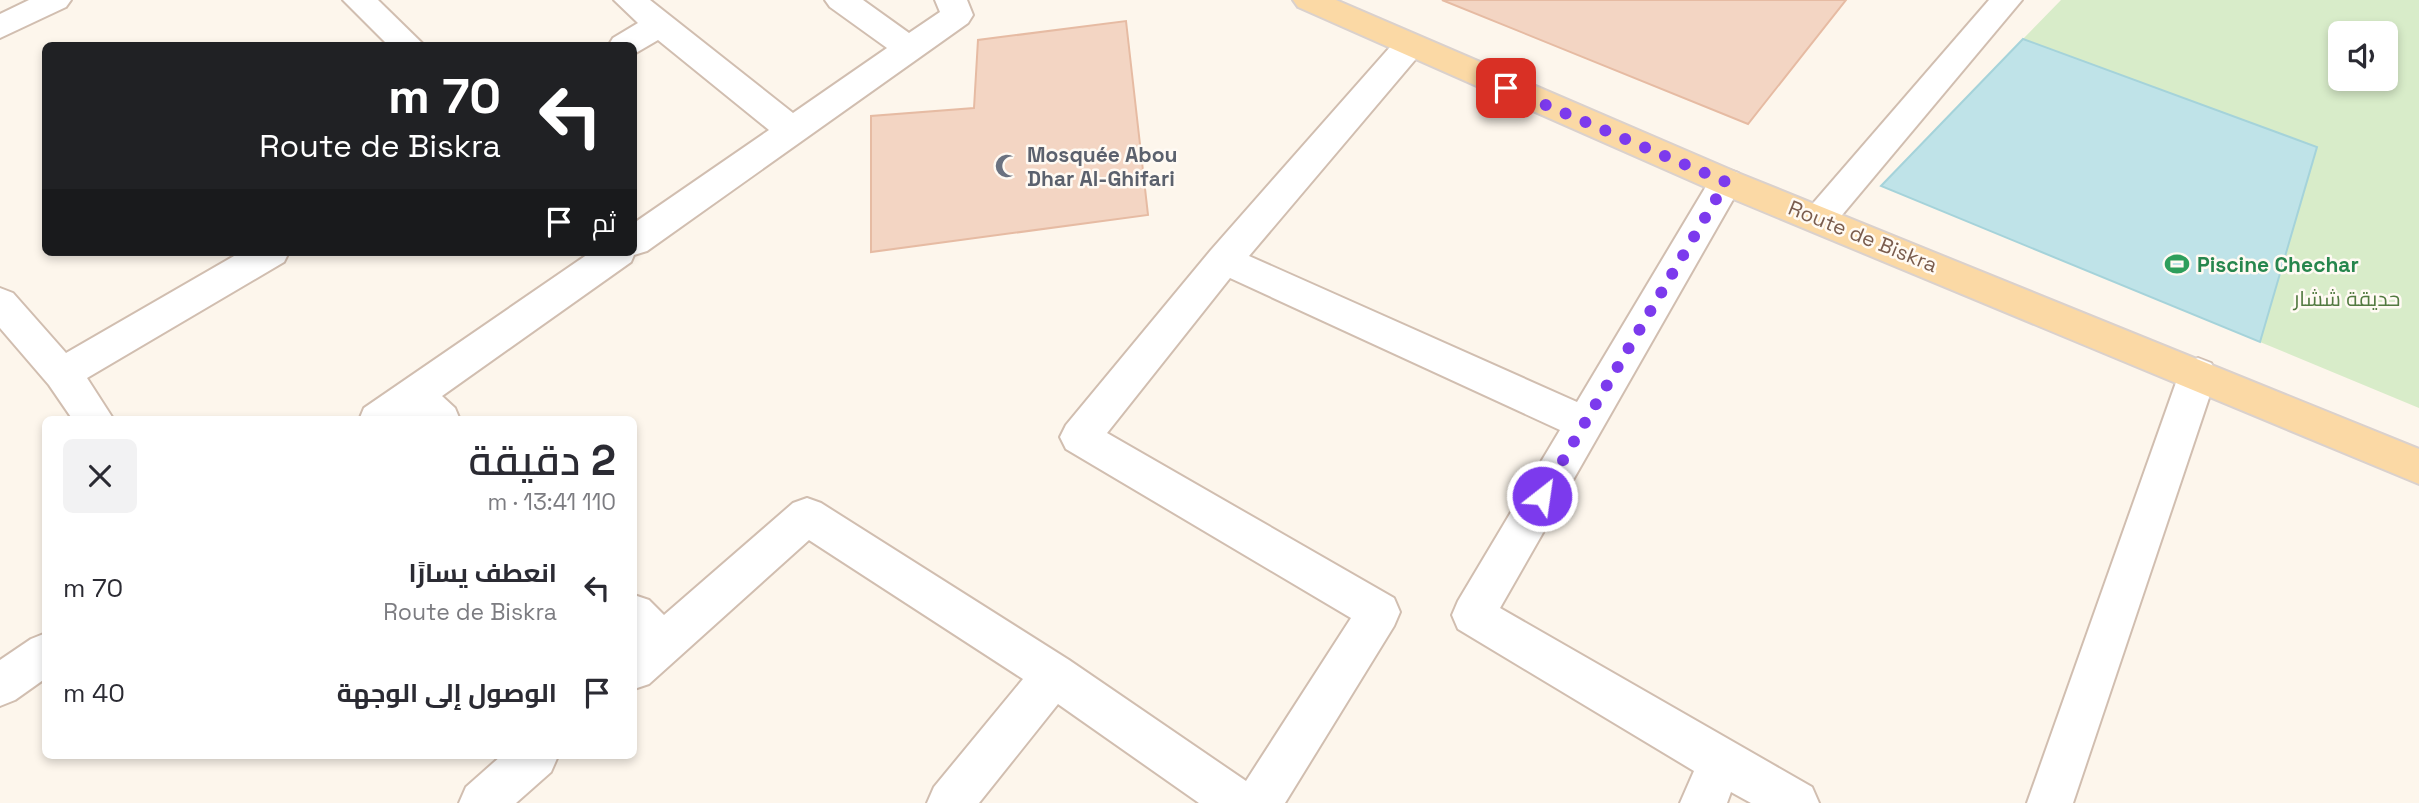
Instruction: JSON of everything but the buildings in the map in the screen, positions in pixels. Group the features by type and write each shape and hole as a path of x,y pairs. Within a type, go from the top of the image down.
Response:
{"main road":[{"name":"Route de Biskra","path":"1308,0 1726,182 1820,218 2419,467"}],"street":[{"path":"0,27 55,0"},
{"path":"359,0 405,42"},
{"path":"630,0 792,130"},
{"path":"841,0 909,48"},
{"path":"637,239 957,15 951,0"},
{"path":"1820,218 2006,0"},
{"path":"631,42 660,24"},
{"path":"1259,803 1379,612 1080,437 1224,260 1409,46"},
{"path":"1726,182 1473,615 1796,803"},
{"path":"62,374 264,256"},
{"path":"393,416 428,407 613,256"},
{"path":"1224,260 1584,424"},
{"path":"0,303 62,374 92,416"},
{"path":"2050,803 2198,374"},
{"path":"643,642 807,516 1054,675 1238,803"},
{"path":"0,685 42,656"},
{"path":"950,803 1054,675"},
{"path":"482,803 533,759"},
{"path":"1703,803 1722,762"}],"green space":[{"name":"حديقة ششار","path":"2061,0 2419,0 2419,408 2260,342 2317,147 2023,39"}],"water":[{"name":"Piscine Chechar","path":"2023,39 2317,147 2260,342 1881,186"}],"place":[{"name":"Mosquée Abou Dhar Al-Ghifari","path":"1007,166"},
{"name":"Piscine Chechar","path":"2177,264"}],"route":[{"path":"1506,88 1726,182 1542,496"}]}
